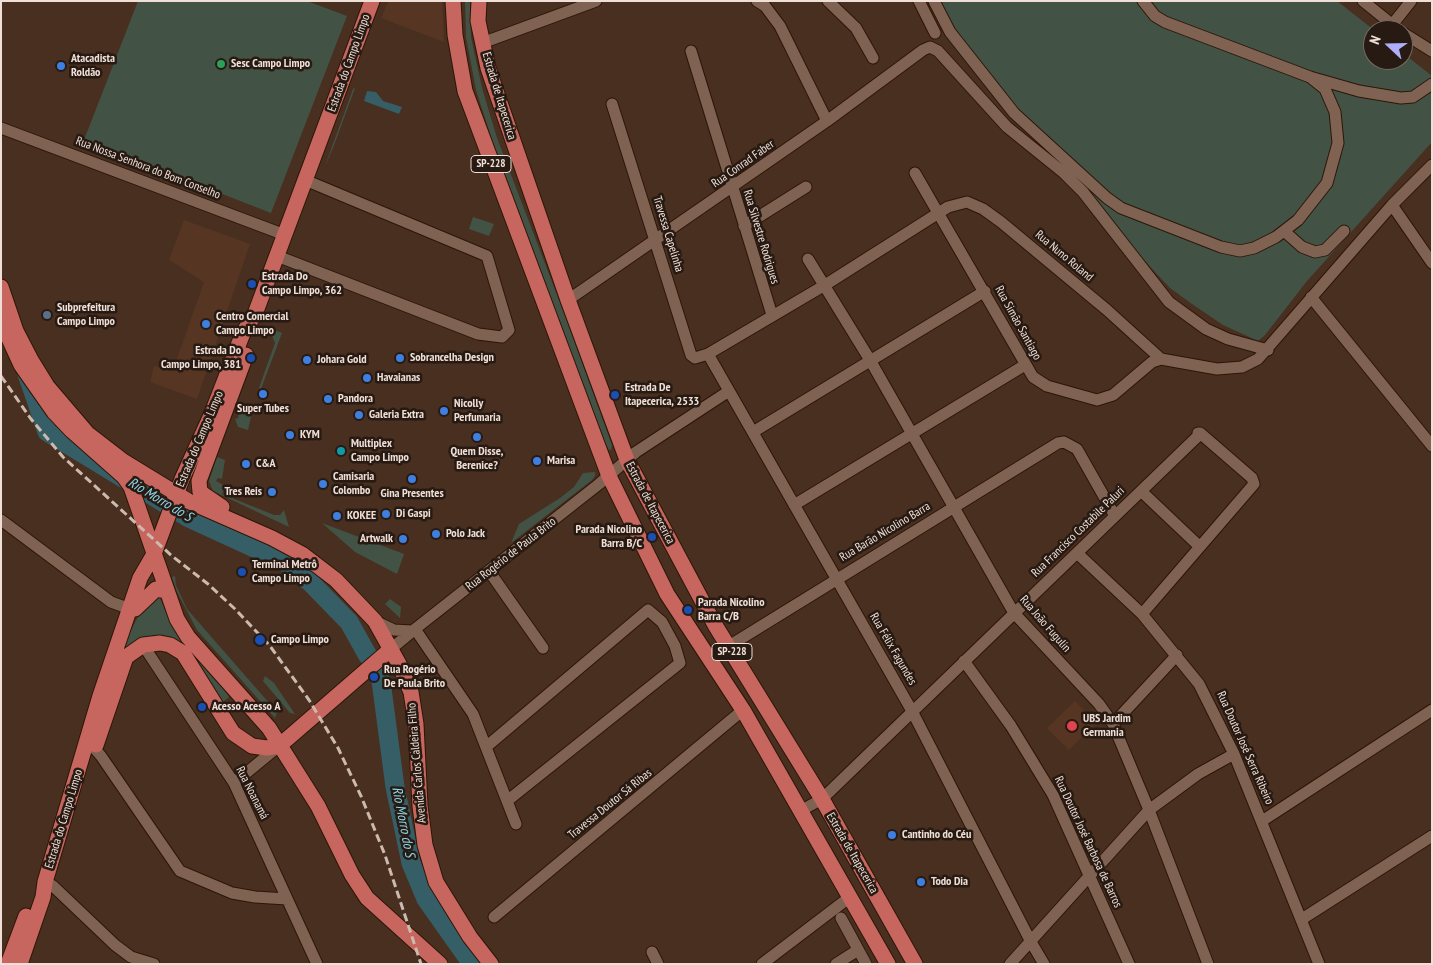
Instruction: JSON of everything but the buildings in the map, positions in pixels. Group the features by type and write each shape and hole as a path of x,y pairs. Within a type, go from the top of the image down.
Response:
{"main road":[{"name":"Estrada do Campo Limpo","path":"20,964 90,747 140,578 154,554 243,333 255,314 372,1"},
{"name":"Estrada de Itapecerica","path":"453,1 455,35 465,91 609,476 667,594 743,710 802,810 888,964"},
{"name":"Estrada de Itapecerica","path":"479,1 478,21 488,68 568,300 627,460 729,646 822,798 915,964"},
{"name":"Avenida Carlos Caldeira Filho","path":"1,287 16,331 31,360 47,386 79,424 123,461 177,494 272,538 322,568 358,601 375,621 412,692 424,845 436,882 448,905 491,964"},
{"path":"255,314 252,335 200,475 199,487 206,498 272,538"},
{"path":"1,321 21,365 54,412 72,431 124,476 131,487 176,619 188,637 269,728 318,806 352,876 367,898 440,964"},
{"path":"130,609 135,609 156,589 167,591"},
{"path":"90,747 122,665 132,651 143,645 160,643 178,649 183,653 233,733 252,746 267,748 279,746"},
{"name":"Rua Rogério de Paula Brito","path":"279,746 391,650"},
{"path":"722,677 728,679 761,723 795,782 810,794 822,798"},
{"name":"Estrada do Campo Limpo","path":"8,964 34,896 45,882"}],"street":[{"path":"482,43 596,1"},
{"path":"757,1 765,6 780,26 827,121"},
{"path":"828,1 856,28 873,58"},
{"path":"919,1 935,34"},
{"path":"934,1 950,32 1014,112 1106,198 1121,208 1221,247 1240,251 1254,248 1284,231 1298,220 1327,184 1338,143 1335,112 1325,89 1310,77"},
{"path":"1143,1 1155,16 1165,22 1310,77 1359,91 1401,98 1414,97 1432,84"},
{"path":"1363,1 1387,20"},
{"path":"1400,20 1411,1"},
{"path":"1413,39 1432,51"},
{"name":"Rua Conrad Faber","path":"568,300 732,188 923,50 930,47 938,51 1007,127 1064,172 1084,192 1169,302 1206,329 1228,339 1268,350"},
{"name":"Rua Silvestre Rodrigues","path":"691,52 772,315"},
{"name":"Travessa Capelinha","path":"612,104 692,355 698,358 708,354"},
{"name":"Rua Nossa Senhora do Bom Conselho","path":"1,128 285,235"},
{"path":"1161,359 1217,369 1242,367 1258,359 1268,350 1311,297 1392,205 1432,165"},
{"name":"Rua Simão Santiago","path":"915,173 985,291 1025,365 1039,382 1097,400 1113,395 1152,362 1161,359"},
{"path":"277,256 478,334 502,337 509,330 488,256 305,180"},
{"path":"744,226 806,187"},
{"name":"Rua Nuno Roland","path":"708,354 825,285 956,203 967,202 990,214 1107,310 1161,359"},
{"path":"1392,205 1432,263"},
{"path":"1284,231 1302,247 1314,252 1326,250 1344,231"},
{"name":"Rua João Fugulin","path":"808,259 870,360 1014,613 1113,724 1149,810 1208,964"},
{"path":"753,432 985,291"},
{"path":"1311,297 1432,446"},
{"name":"Rua Félix Fagundes","path":"708,354 912,711 1044,964"},
{"path":"794,505 1025,365"},
{"name":"Rua Rogério de Paula Brito","path":"391,650 411,632 609,476 636,452 729,391"},
{"name":"Rua Francisco Costabile Paluri","path":"802,810 822,798 1198,436 1198,433 1203,434 1252,478 1253,487 1199,546"},
{"name":"Rua Barão Nicolino Barra","path":"729,646 836,578 1058,443 1064,442 1077,449 1115,516"},
{"path":"1141,491 1199,546 1142,614"},
{"path":"1,520 111,602 130,609"},
{"name":"Rua Doutor José Serra Ribeiro","path":"1076,553 1142,614 1177,655 1203,691 1234,754 1319,964"},
{"path":"489,571 543,648"},
{"path":"486,747 648,610 662,622 675,646 680,663 507,802"},
{"path":"375,621 394,630 411,632 473,714 516,824"},
{"name":"Rua Noanamá","path":"143,645 234,784 317,964"},
{"path":"1113,724 1177,655"},
{"name":"Rua Doutor José Barbosa de Barros","path":"964,661 1054,795 1129,964"},
{"name":"Travessa Doutor Sá Ribas","path":"494,917 678,766 743,710"},
{"path":"1262,820 1432,710"},
{"name":"Rua Rogério de Paula Brito","path":"234,784 279,746"},
{"path":"90,747 180,871 232,892 255,897 287,899"},
{"path":"1010,964 1088,875 1149,810 1198,774 1234,754"},
{"path":"1302,919 1432,836"},
{"path":"45,882 53,886 115,945 131,957 154,964"},
{"path":"762,964 850,897"},
{"path":"841,918 866,964"},
{"path":"836,964 858,950"},
{"path":"652,952 658,964"}],"shaded area":[{"path":"442,1 444,42 381,18 388,2"},
{"name":"Centro Comercial Campo Limpo","path":"184,220 250,244 197,399 150,382 154,366 173,370 204,282 169,260"},
{"name":"UBS Jardim Germania","path":"1075,701 1096,723 1069,750 1047,728"}],"green space":[{"name":"Sesc Campo Limpo","path":"138,1 307,1 347,16 271,213 84,140"},
{"path":"465,1 470,1 471,37 482,88 497,138 562,308 612,445 611,450 609,450 604,441 492,140 476,90 466,37"},
{"path":"938,1 1337,1 1363,21 1363,70 1413,70 1413,61 1432,76 1432,142 1307,281 1265,335 1258,341 1223,325 1170,288 1141,257 1078,179 979,74"},
{"path":"355,88 333,148 325,166 353,89"},
{"path":"473,217 494,224 489,236 469,229"},
{"path":"269,328 282,333 261,389 259,388 275,343"},
{"path":"240,407 252,412 248,430 238,427 235,419 238,418"},
{"path":"217,457 225,460 222,479 218,478 216,481 225,486 222,494 274,515 280,515 284,510 289,527 213,491 209,481"},
{"path":"595,472 592,480 511,543 519,524 574,487 583,473"},
{"path":"322,523 404,554 397,574 355,552"},
{"path":"175,576 176,585 187,609 277,712 275,718 197,630 177,592 172,577"},
{"path":"158,594 171,623 186,646 176,639 158,635 141,638 124,649 140,613"},
{"path":"390,599 401,607 400,618 385,604"},
{"path":"189,649 218,681 229,697 223,702"},
{"path":"265,676 274,683 295,714 290,713 263,681"}],"water":[{"path":"367,91 376,92 383,101 402,107 399,114 364,101"}],"waterway":[{"name":"Rio Morro do S","path":"27,374 47,432 187,517 285,562 311,583 349,622 368,656"},
{"name":"Rio Morro do S","path":"373,666 381,681 395,787 411,863 426,899 472,964"}],"railway":[{"path":"1,376 31,419 63,457 172,556 208,584 235,609 270,646 309,700 338,748 361,796 385,855 421,964"}],"place":[{"name":"Sesc Campo Limpo","path":"221,64"},
{"name":"Atacadista Roldão","path":"61,66"},
{"name":"Estrada Do Campo Limpo, 362","path":"252,284"},
{"name":"Subprefeitura Campo Limpo","path":"47,315"},
{"name":"Centro Comercial Campo Limpo","path":"206,324"},
{"name":"Estrada Do Campo Limpo, 381","path":"251,358"},
{"name":"Sobrancelha Design","path":"400,358"},
{"name":"Johara Gold","path":"307,360"},
{"name":"Havaianas","path":"367,378"},
{"name":"Super Tubes","path":"263,394"},
{"name":"Estrada De Itapecerica, 2533","path":"615,395"},
{"name":"Pandora","path":"328,399"},
{"name":"Nicolly Perfumaria","path":"444,411"},
{"name":"Galeria Extra","path":"359,415"},
{"name":"KYM","path":"290,435"},
{"name":"Quem Disse, Berenice?","path":"477,437"},
{"name":"Multiplex Campo Limpo","path":"341,451"},
{"name":"Marisa","path":"537,461"},
{"name":"C&A","path":"246,464"},
{"name":"Gina Presentes","path":"412,479"},
{"name":"Camisaria Colombo","path":"323,484"},
{"name":"Tres Reis","path":"272,492"},
{"name":"Di Gaspi","path":"386,514"},
{"name":"KOKEE","path":"337,516"},
{"name":"Polo Jack","path":"436,534"},
{"name":"Parada Nicolino Barra B/C","path":"652,537"},
{"name":"Artwalk","path":"403,539"},
{"name":"Terminal Metrô Campo Limpo","path":"242,572"},
{"name":"Parada Nicolino Barra C/B","path":"688,610"},
{"name":"Campo Limpo","path":"260,640"},
{"name":"Rua Rogério De Paula Brito","path":"374,677"},
{"name":"Acesso Acesso A","path":"202,707"},
{"name":"UBS Jardim Germania","path":"1072,726"},
{"name":"Cantinho do Céu","path":"892,835"},
{"name":"Todo Dia","path":"921,882"}]}
